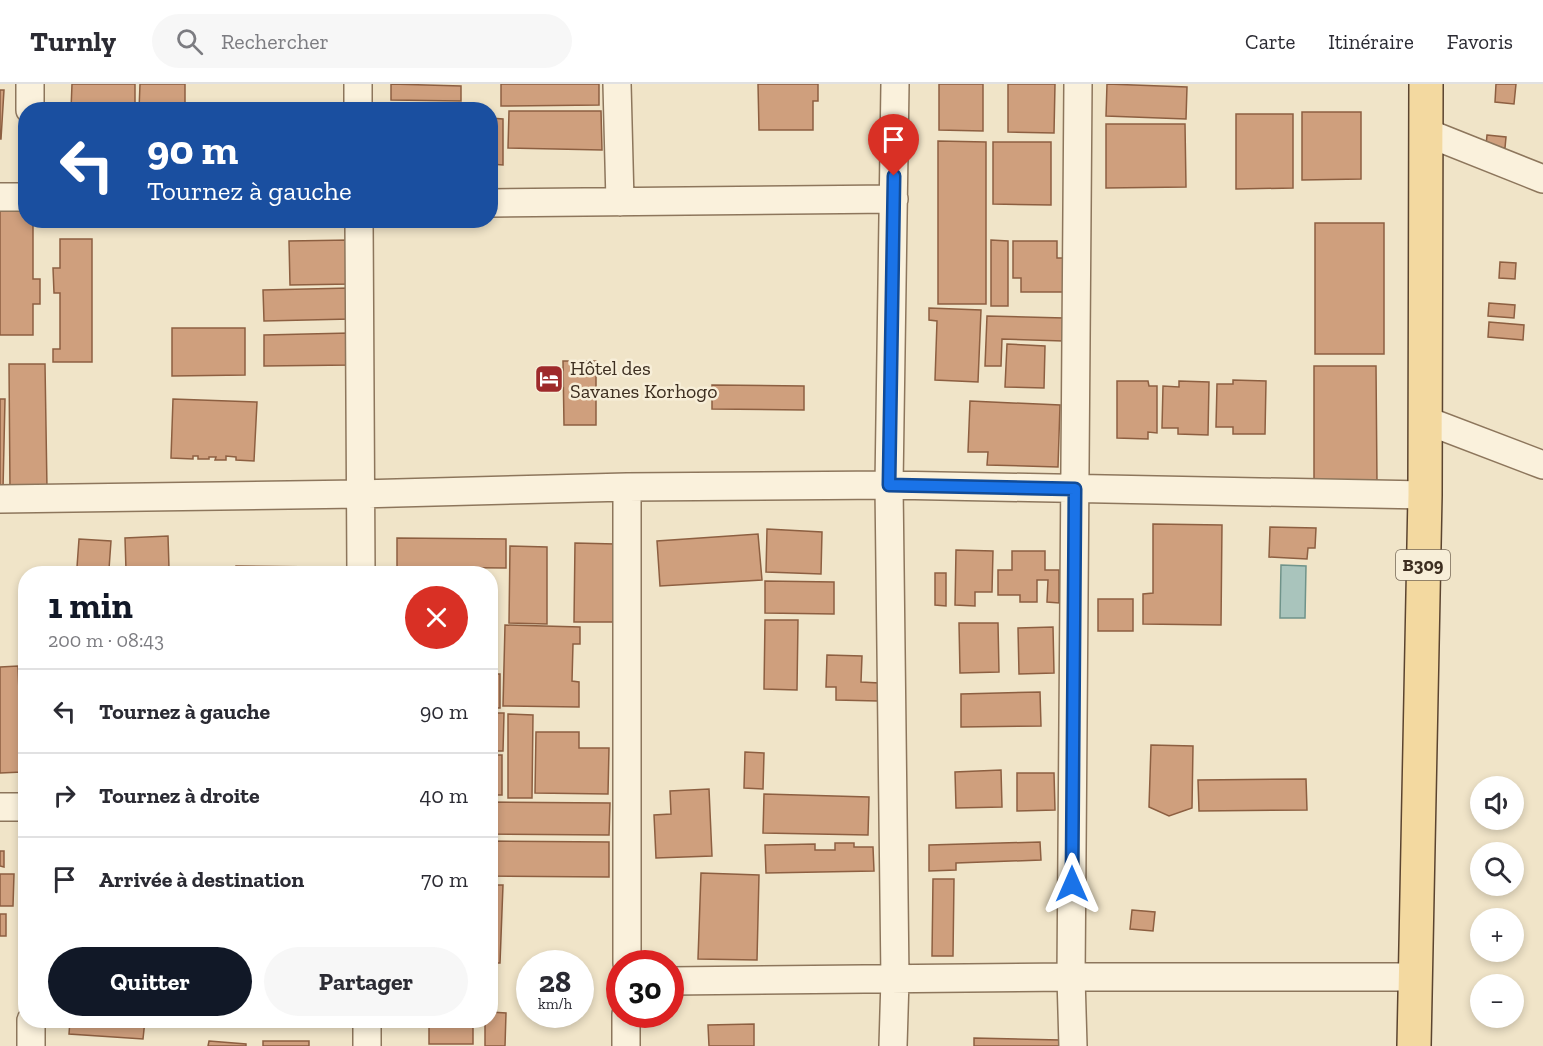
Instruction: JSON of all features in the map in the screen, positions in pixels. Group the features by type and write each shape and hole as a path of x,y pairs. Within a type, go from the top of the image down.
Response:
{"main road":[{"name":"B309","path":"1414,1046 1425,495 1426,84"}],"street":[{"path":"30,84 30,102"},
{"path":"358,84 358,102"},
{"path":"617,84 620,202"},
{"path":"893,1046 895,979 889,485 895,84"},
{"path":"1073,1046 1071,977 1078,84"},
{"path":"1425,132 1543,179"},
{"path":"0,197 18,197"},
{"path":"498,203 894,199"},
{"path":"359,228 361,566"},
{"path":"1425,420 1543,465"},
{"path":"0,499 359,494 627,487 889,485 1425,495"},
{"path":"627,487 627,950"},
{"path":"0,807 18,807"},
{"path":"684,981 1071,977 1415,977"},
{"path":"31,1028 31,1046"},
{"path":"367,1028 367,1046"},
{"path":"626,1028 626,1046"}],"water":[{"path":"1281,565 1306,566 1305,618 1280,618"}],"building":[{"path":"72,84 135,84 135,102 71,102"},
{"path":"140,84 185,84 185,102 139,102"},
{"path":"391,84 461,86 461,101 391,100"},
{"path":"501,84 599,84 599,105 501,106"},
{"path":"758,84 818,84 818,101 813,101 813,130 759,130"},
{"path":"939,84 983,84 983,131 939,130"},
{"path":"1008,84 1055,84 1054,133 1008,132"},
{"path":"1107,84 1187,87 1186,119 1106,116"},
{"path":"1496,84 1516,84 1514,104 1495,102"},
{"path":"0,90 4,90 1,139 0,139"},
{"path":"509,111 601,111 602,150 508,148"},
{"path":"1302,112 1361,112 1361,179 1302,180"},
{"path":"1236,114 1293,114 1293,188 1236,189"},
{"path":"498,119 503,119 503,165 498,165"},
{"path":"1106,124 1185,124 1186,187 1106,188"},
{"path":"1487,135 1506,137 1505,148 1486,146"},
{"path":"938,141 986,142 986,304 938,304"},
{"path":"993,142 1051,142 1051,205 993,204"},
{"path":"0,208 18,208 18,228 33,228 33,279 40,279 40,304 33,304 33,335 0,335"},
{"path":"1315,223 1384,223 1384,354 1315,354"},
{"path":"60,239 92,239 92,362 53,362 53,349 60,349 60,293 54,293 53,268 60,268"},
{"path":"350,240 351,284 290,285 289,241"},
{"path":"991,240 1008,241 1008,306 991,306"},
{"path":"1013,241 1057,241 1057,258 1067,258 1067,292 1021,292 1021,278 1013,278"},
{"path":"1500,262 1516,263 1515,279 1499,278"},
{"path":"350,288 350,319 264,321 263,290"},
{"path":"1489,303 1515,305 1514,318 1488,316"},
{"path":"929,308 981,310 978,382 935,380 937,321 929,320"},
{"path":"987,316 1064,318 1063,341 1002,339 1001,366 985,366"},
{"path":"1489,322 1524,325 1523,340 1488,337"},
{"path":"172,328 245,328 245,375 172,376"},
{"path":"350,333 351,365 264,366 264,335"},
{"path":"1007,344 1045,346 1044,388 1005,387"},
{"path":"563,361 596,361 596,425 564,425"},
{"path":"9,364 45,364 47,489 10,490"},
{"path":"1314,366 1376,366 1377,483 1314,483"},
{"path":"1233,380 1266,381 1265,434 1233,434 1233,427 1216,427 1217,384 1233,384"},
{"path":"1117,381 1148,381 1149,386 1157,386 1157,433 1148,432 1148,439 1117,438"},
{"path":"1179,381 1209,382 1208,435 1178,434 1178,428 1162,428 1163,386 1179,387"},
{"path":"712,385 804,386 804,410 712,409"},
{"path":"0,399 5,399 3,490 0,490"},
{"path":"173,399 257,402 254,461 236,460 236,457 226,456 226,460 215,460 216,457 198,459 198,456 193,456 193,459 171,458"},
{"path":"970,401 1060,405 1058,467 987,465 988,452 968,452"},
{"path":"1153,524 1222,525 1221,625 1143,624 1143,594 1153,593"},
{"path":"1270,527 1316,528 1315,548 1308,548 1307,559 1269,557"},
{"path":"767,529 822,532 821,574 766,572"},
{"path":"758,534 762,580 660,586 657,541"},
{"path":"168,536 169,566 126,566 125,538"},
{"path":"397,538 506,539 506,568 498,568 498,566 397,566"},
{"path":"79,539 111,541 109,566 77,566"},
{"path":"575,543 615,544 614,622 574,622"},
{"path":"510,546 547,547 547,624 509,623"},
{"path":"956,550 993,551 992,592 975,592 975,606 955,605"},
{"path":"1012,551 1045,551 1045,570 1059,570 1059,603 1047,602 1048,580 1037,580 1037,602 1020,602 1020,595 998,595 998,570 1012,570"},
{"path":"935,573 946,573 946,606 935,605"},
{"path":"765,581 834,582 834,614 765,613"},
{"path":"1098,599 1133,599 1133,631 1098,631"},
{"path":"765,620 798,620 797,690 764,689"},
{"path":"959,623 998,623 999,672 960,673"},
{"path":"505,625 580,627 580,644 573,644 572,681 579,682 579,707 503,706"},
{"path":"1053,627 1054,673 1019,674 1018,628"},
{"path":"827,655 862,656 861,682 879,683 878,701 836,700 836,687 826,687"},
{"path":"18,666 18,772 0,773 0,667"},
{"path":"498,674 500,674 500,708 498,708"},
{"path":"1040,692 1041,726 961,727 961,694"},
{"path":"498,713 504,713 503,751 498,751"},
{"path":"508,714 533,715 532,798 508,798"},
{"path":"536,732 579,732 579,748 609,748 608,794 535,793"},
{"path":"1151,745 1193,746 1192,808 1169,816 1149,807"},
{"path":"745,752 764,753 763,789 744,788"},
{"path":"498,755 502,755 502,795 498,795"},
{"path":"1001,770 1002,807 956,808 955,772"},
{"path":"1017,773 1054,773 1055,810 1017,811"},
{"path":"1306,779 1307,810 1199,811 1198,780"},
{"path":"709,789 712,856 656,858 654,815 671,814 670,791"},
{"path":"764,794 869,797 868,835 763,833"},
{"path":"498,802 610,803 609,835 498,834"},
{"path":"498,841 609,842 609,877 498,876"},
{"path":"1040,842 1041,860 956,863 956,870 929,871 929,845"},
{"path":"835,843 854,843 854,847 873,847 874,871 766,873 765,845 815,844 815,850 835,850"},
{"path":"0,851 4,851 4,867 0,866"},
{"path":"701,873 759,875 757,960 698,959"},
{"path":"0,874 14,874 13,906 0,906"},
{"path":"933,879 954,879 953,956 932,956"},
{"path":"498,885 503,885 500,963 498,963"},
{"path":"1132,910 1155,912 1153,931 1130,929"},
{"path":"0,914 6,914 6,936 0,936"},
{"path":"498,1012 506,1013 505,1046 485,1046 485,1028 498,1028"},
{"path":"754,1024 754,1046 709,1046 708,1025"},
{"path":"69,1028 144,1028 143,1039 69,1034"},
{"path":"429,1028 473,1028 473,1044 429,1044"},
{"path":"974,1038 1060,1040 1060,1046 974,1046"},
{"path":"209,1041 246,1044 246,1046 208,1046"},
{"path":"263,1041 309,1041 309,1046 263,1046"}],"place":[{"name":"Hôtel des Savanes Korhogo","path":"549,379"}],"route":[{"path":"894,176 889,485 1075,489 1072,884"}]}
